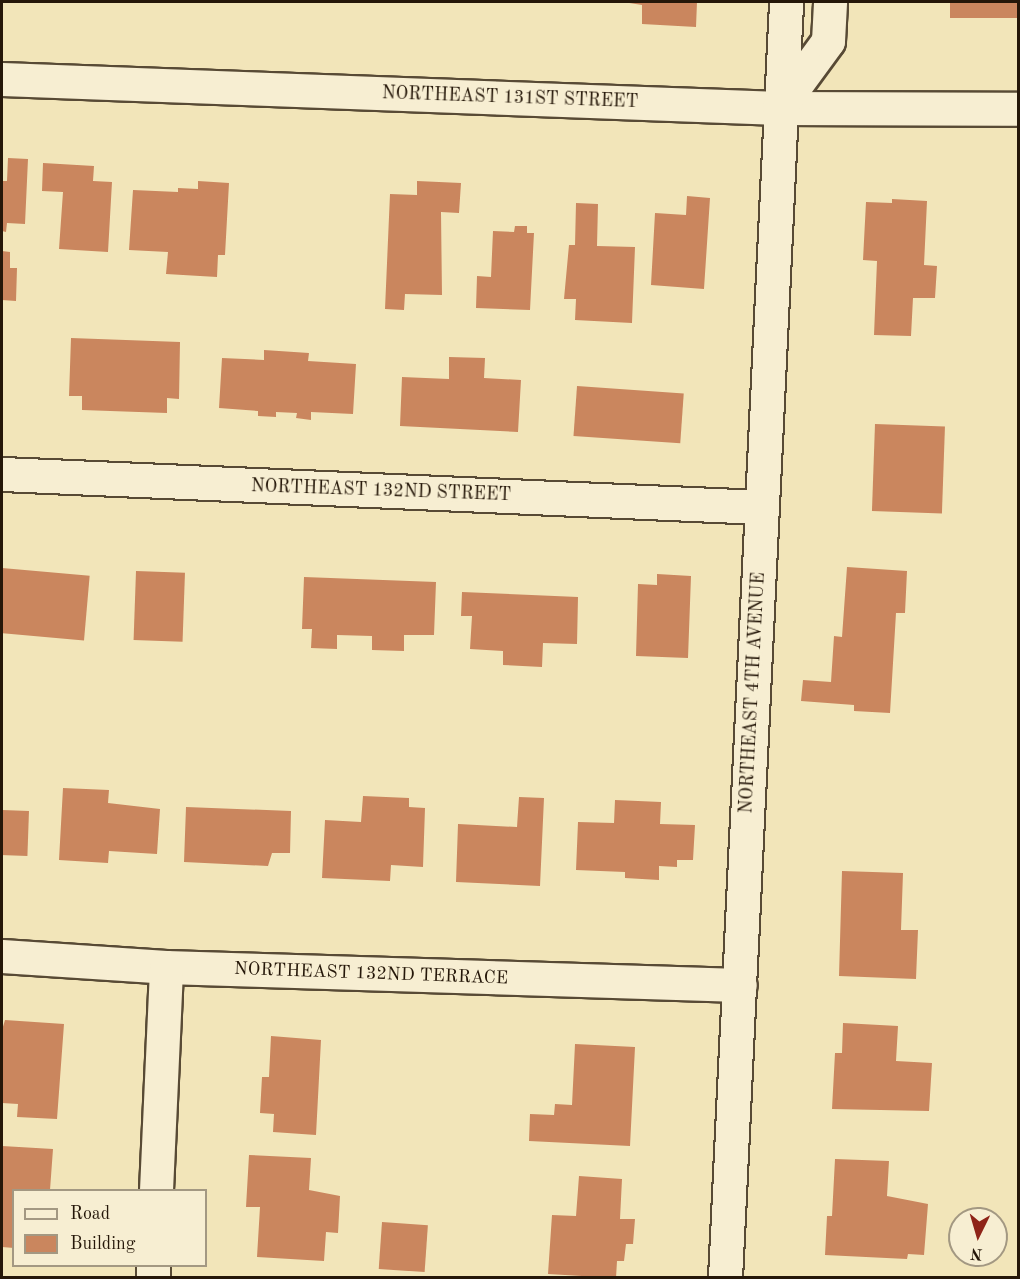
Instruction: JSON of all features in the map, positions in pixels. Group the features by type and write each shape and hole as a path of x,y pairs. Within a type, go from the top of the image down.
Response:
{"street":[{"name":"NORTHEAST 4TH AVENUE","path":"725,1278 779,108 786,2"},
{"path":"779,108 828,41 830,2"},
{"name":"NORTHEAST 131ST STREET","path":"2,79 779,108 1018,109"},
{"name":"NORTHEAST 132ND STREET","path":"2,474 761,507"},
{"name":"NORTHEAST 132ND TERRACE","path":"2,956 166,967 740,985"},
{"path":"156,1189 166,967"}],"building":[{"path":"623,2 697,2 696,27 642,24 642,5"},
{"path":"950,2 1018,2 1018,18 950,18"},
{"path":"8,158 28,159 25,224 7,223 6,232 2,231 2,181 7,181"},
{"path":"43,163 94,166 93,181 112,182 108,252 59,249 63,192 42,191"},
{"path":"198,181 229,183 225,255 218,255 217,277 166,274 168,252 129,250 133,190 178,192 178,188 198,189"},
{"path":"417,181 461,183 459,213 441,212 442,295 405,294 404,310 385,309 390,194 417,195"},
{"path":"687,196 710,198 704,289 651,285 655,213 686,215"},
{"path":"892,199 927,201 924,265 937,266 935,298 913,298 911,336 874,335 877,261 863,260 866,202 892,203"},
{"path":"576,203 598,204 597,246 635,247 632,323 575,320 576,299 564,299 569,245 575,245"},
{"path":"515,226 527,226 527,233 534,233 530,310 476,308 477,276 491,277 493,231 514,232"},
{"path":"2,251 10,252 10,268 17,268 16,301 2,300"},
{"path":"71,338 180,342 179,399 167,398 167,413 82,410 82,396 69,396"},
{"path":"264,350 309,353 308,361 356,364 353,414 311,412 311,420 296,418 297,413 276,412 276,417 258,416 258,411 219,408 222,358 264,360"},
{"path":"449,357 485,358 484,378 521,380 518,432 400,426 402,377 449,379"},
{"path":"577,386 684,393 680,443 574,436"},
{"path":"875,424 945,426 942,513 872,511"},
{"path":"847,567 907,571 905,613 896,613 890,713 854,711 854,705 801,701 803,680 831,682 834,636 842,637"},
{"path":"2,568 90,576 84,640 2,633"},
{"path":"136,571 185,573 183,642 134,640"},
{"path":"657,574 691,576 688,658 636,656 638,584 657,585"},
{"path":"304,577 436,582 434,635 404,635 404,651 372,650 372,636 337,635 337,649 311,648 312,629 302,629"},
{"path":"462,592 578,597 577,644 543,643 542,667 503,665 503,651 470,649 472,616 461,616"},
{"path":"63,788 109,790 108,803 160,809 157,854 109,851 108,863 59,860"},
{"path":"363,796 409,798 409,807 425,808 423,867 391,865 390,881 322,878 325,820 361,822"},
{"path":"519,797 544,798 540,886 456,882 458,824 517,827"},
{"path":"615,800 661,802 660,824 695,825 693,860 677,860 677,867 659,866 659,880 625,878 625,872 576,870 578,822 614,823"},
{"path":"186,807 291,811 290,853 272,853 268,866 184,862"},
{"path":"2,810 29,811 27,856 2,855"},
{"path":"842,871 903,873 901,930 918,930 916,979 839,976"},
{"path":"5,1020 64,1024 57,1119 17,1117 18,1104 2,1103 2,1030"},
{"path":"843,1023 898,1026 896,1061 932,1063 929,1111 832,1109 835,1053 842,1053"},
{"path":"271,1036 321,1040 316,1135 273,1132 274,1114 260,1113 262,1077 269,1077"},
{"path":"575,1044 635,1047 630,1146 529,1141 530,1114 554,1115 555,1104 572,1105"},
{"path":"2,1146 53,1149 50,1189 12,1189 12,1248 2,1247"},
{"path":"249,1155 311,1158 309,1190 340,1196 338,1233 326,1232 324,1261 257,1257 260,1207 246,1207"},
{"path":"835,1159 889,1161 887,1196 928,1204 924,1255 908,1254 907,1259 825,1255 827,1216 832,1216"},
{"path":"579,1176 622,1179 620,1219 635,1219 633,1244 626,1244 624,1261 617,1261 616,1278 548,1274 552,1215 576,1216"},
{"path":"382,1222 428,1225 425,1272 379,1269"}]}
